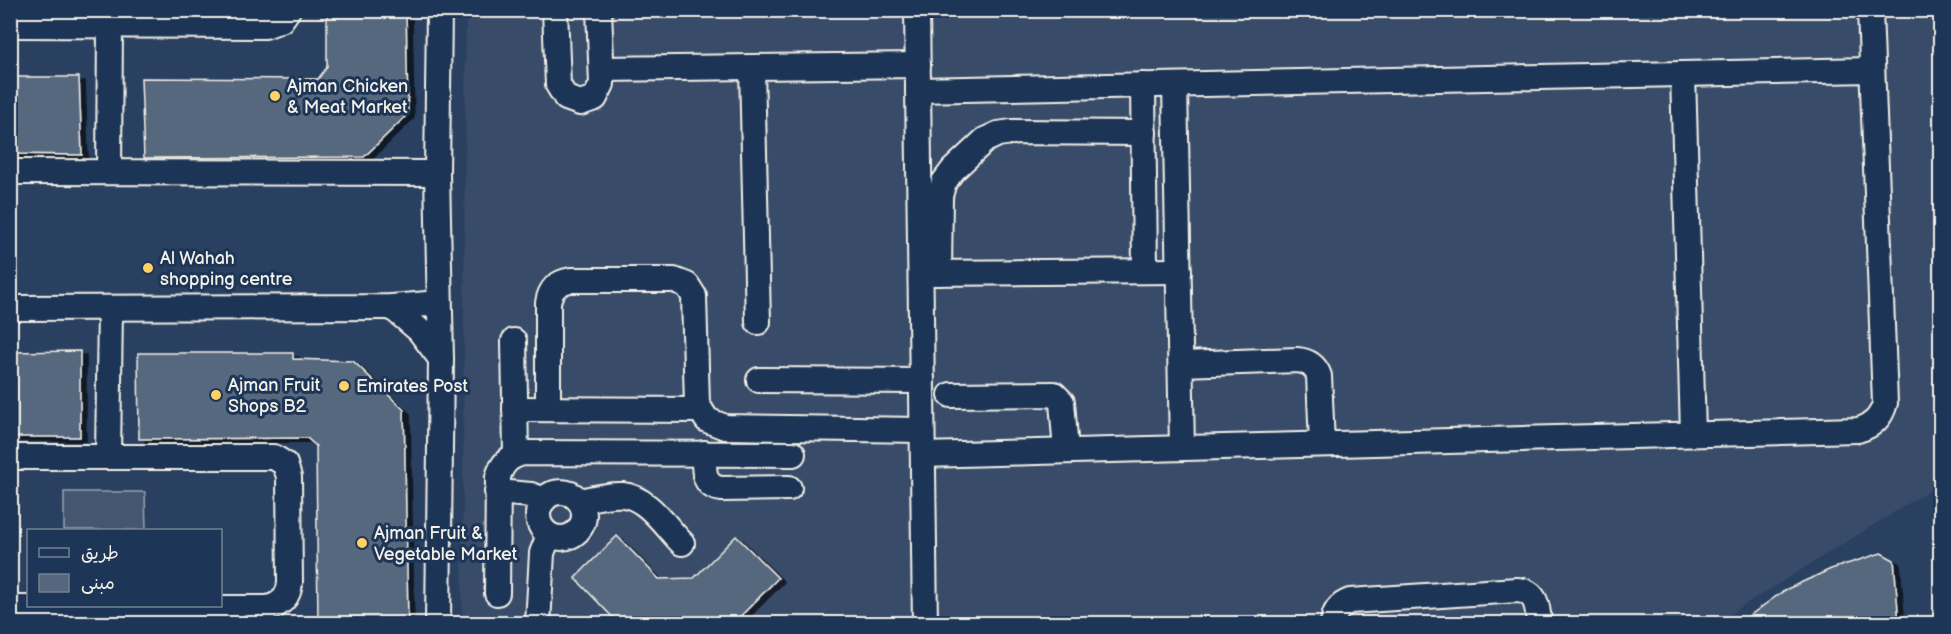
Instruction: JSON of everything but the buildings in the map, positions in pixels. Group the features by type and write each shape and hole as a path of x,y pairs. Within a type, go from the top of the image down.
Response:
{"street":[{"path":"10,25 265,26 281,20 288,10"},
{"path":"438,624 441,359 437,173 440,10"},
{"path":"555,10 558,85 561,92 572,102 588,102 600,92 602,69 599,10"},
{"path":"917,10 918,90 929,273"},
{"path":"922,455 1858,430 1871,425 1880,416 1885,396 1870,10"},
{"path":"109,172 110,26"},
{"path":"602,69 918,65"},
{"path":"752,68 758,322"},
{"path":"918,90 1872,69"},
{"path":"1683,74 1694,434"},
{"path":"1143,85 1145,271"},
{"path":"1175,85 1182,448"},
{"path":"925,624 922,381 929,273 941,189 948,175 985,140 998,134 1012,132 1143,133"},
{"path":"10,172 437,173"},
{"path":"929,273 1179,271"},
{"path":"548,410 548,303 555,287 572,280 674,280 687,285 694,296 696,398 699,410 707,420 725,427 922,430"},
{"path":"10,308 392,307 439,303"},
{"path":"392,307 419,330 441,359"},
{"path":"108,457 110,308"},
{"path":"514,341 516,454"},
{"path":"1180,364 1298,360 1309,362 1317,370 1318,376 1322,444"},
{"path":"759,380 922,381"},
{"path":"951,395 1054,394 1062,402 1066,451"},
{"path":"515,410 699,410"},
{"path":"704,453 706,478 712,486 722,489 789,488"},
{"path":"497,593 497,492 500,470 516,454 793,454"},
{"path":"10,457 274,457 285,464 289,477 290,582 286,597 281,603 267,608 118,616 10,608"},
{"path":"497,492 531,495 544,500"},
{"path":"580,501 585,516 579,531 565,538 549,536 539,523 538,515 544,500 558,492 566,493 580,501 615,495 631,496 645,504 682,543"},
{"path":"538,624 542,553 549,536"},
{"path":"1333,624 1336,611 1350,601 1523,590 1533,596 1538,608 1539,624"}],"shaded area":[{"path":"466,11 1940,11 1940,484 1715,623 462,624"},
{"path":"64,492 145,492 146,529 64,529"}],"place":[{"name":"Ajman Chicken & Meat Market","path":"275,96"},
{"name":"Al Wahah shopping centre","path":"148,268"},
{"name":"Emirates Post","path":"344,386"},
{"name":"Ajman Fruit Shops B2","path":"216,395"},
{"name":"Ajman Fruit & Vegetable Market","path":"362,543"}]}
